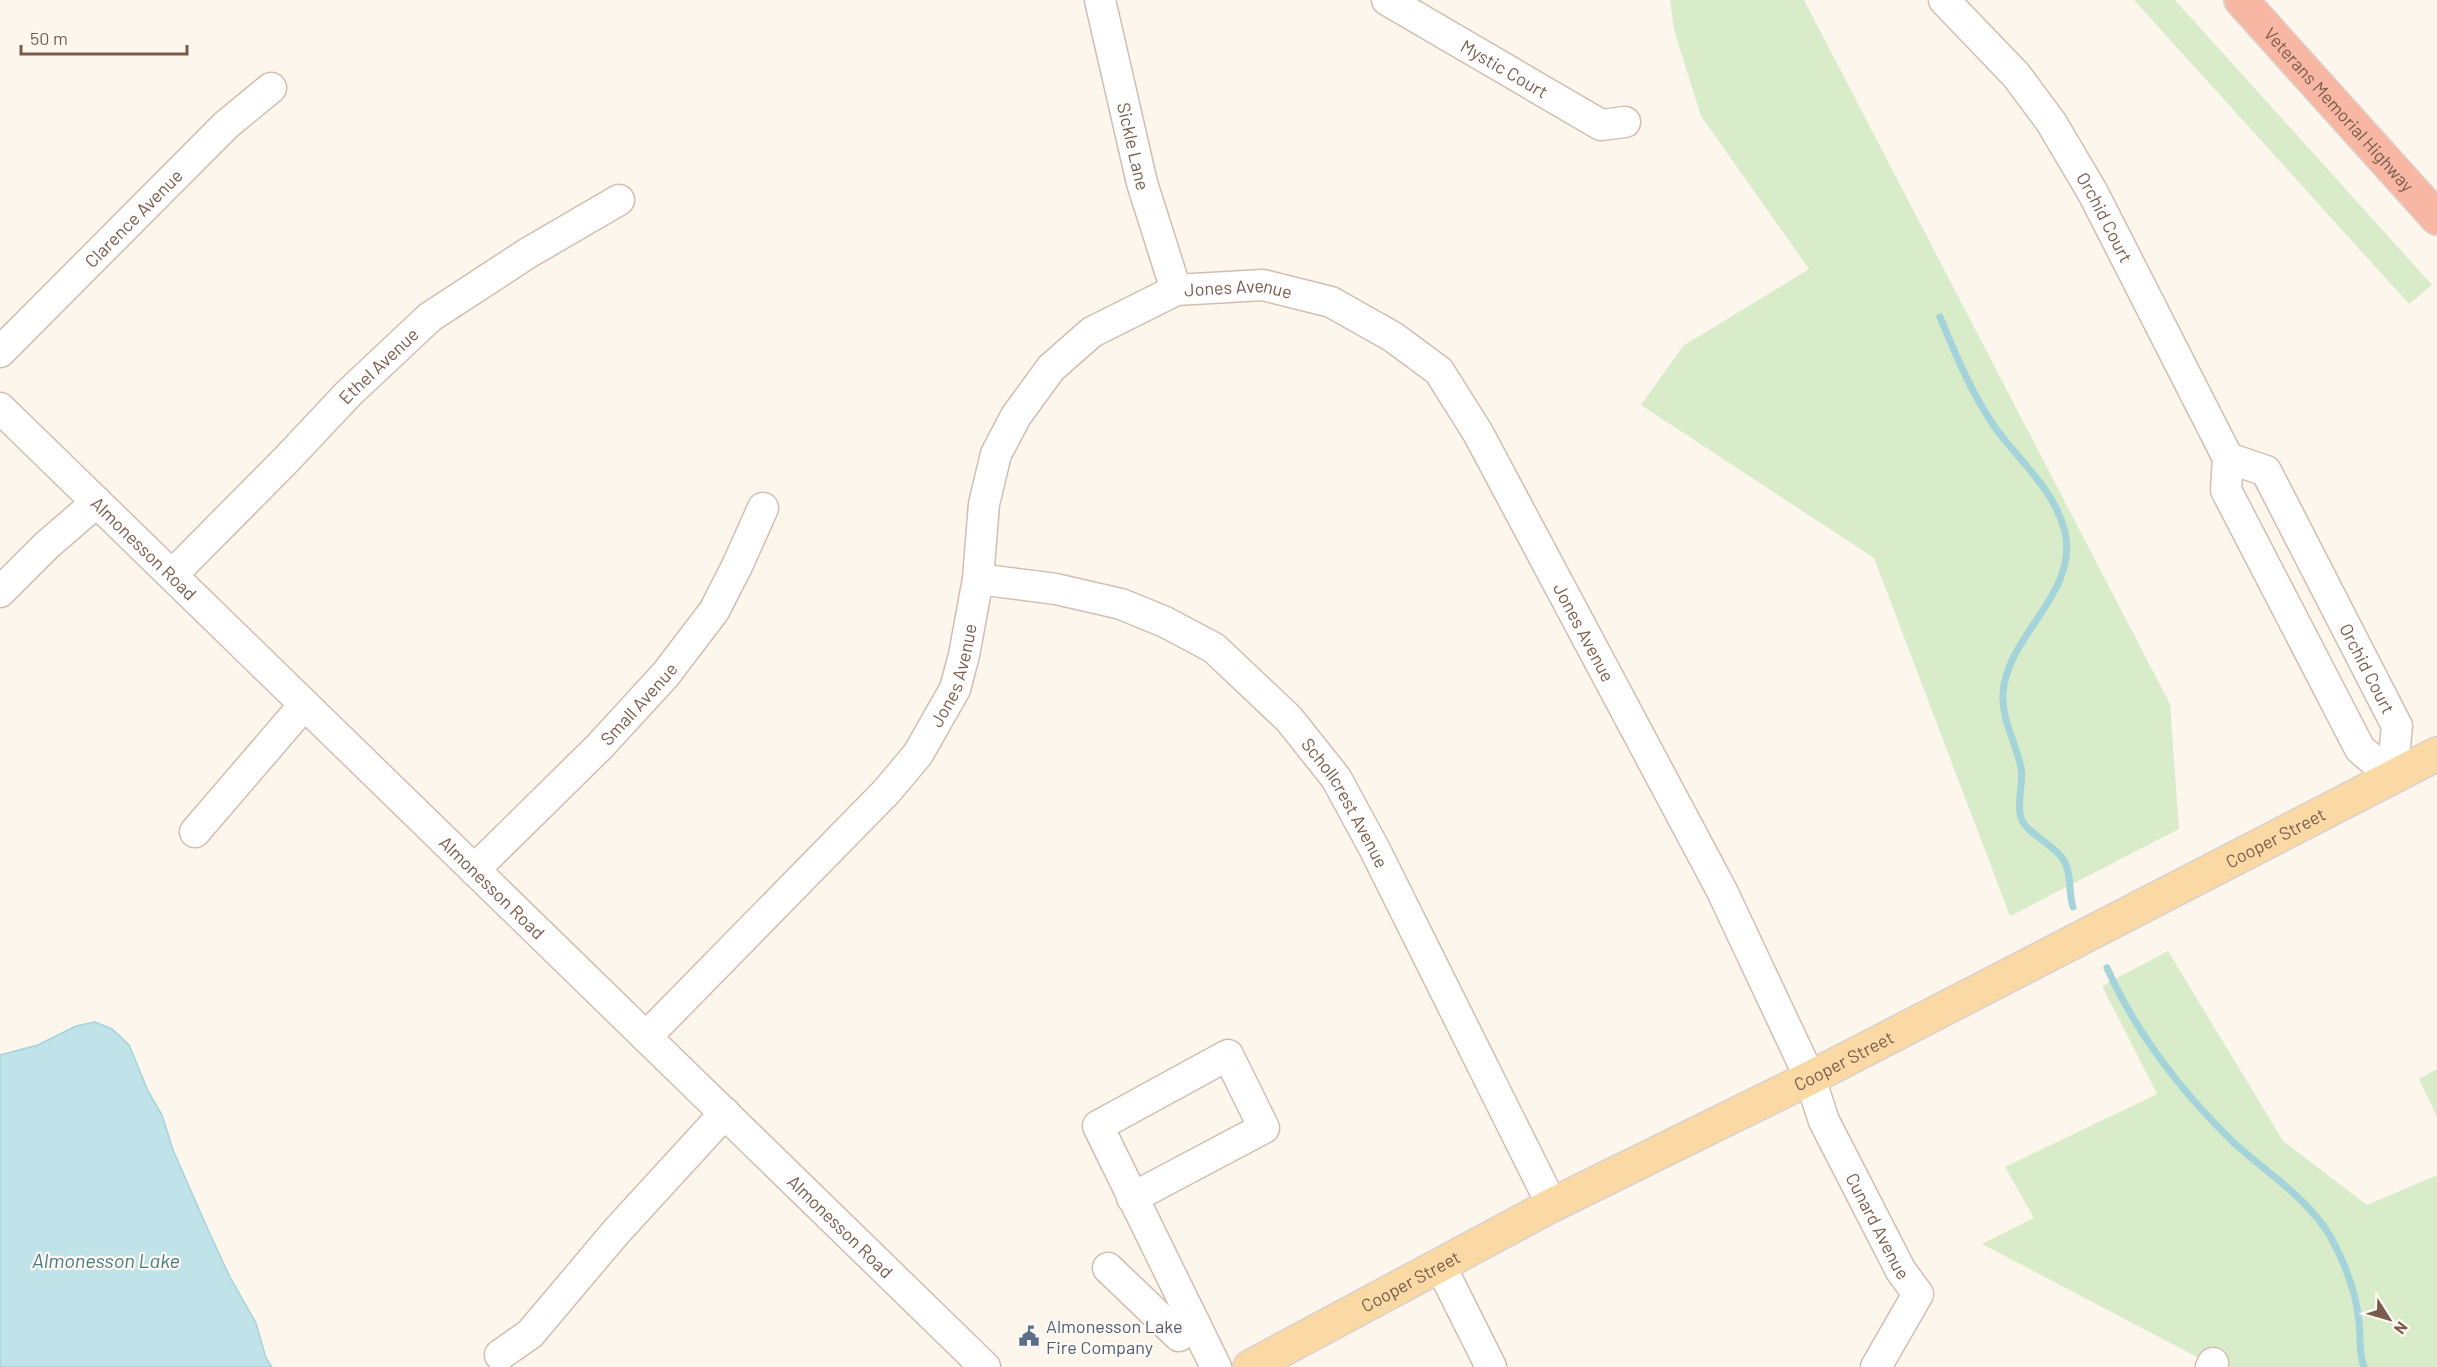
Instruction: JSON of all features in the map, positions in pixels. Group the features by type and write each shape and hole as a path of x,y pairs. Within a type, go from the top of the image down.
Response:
{"highway":[{"name":"Veterans Memorial Highway","path":"2241,0 2437,218"}],"main road":[{"name":"Cooper Street","path":"1250,1367 1552,1205 1810,1078 2437,754"}],"street":[{"name":"Sickle Lane","path":"1100,0 1142,183 1176,290"},
{"name":"Mystic Court","path":"1387,0 1601,125 1625,122"},
{"name":"Orchid Court","path":"1944,0 2016,75 2051,122 2087,180 2228,458 2266,471 2397,726 2392,776"},
{"name":"Clarence Avenue","path":"0,352 226,125 271,88"},
{"name":"Ethel Avenue","path":"172,575 350,393 430,317 528,253 619,200"},
{"name":"Jones Avenue","path":"646,1037 887,790 918,754 955,689 964,655 978,579 987,494 996,454 1016,416 1051,368 1092,332 1176,290 1263,285 1331,303 1393,336 1440,371 1484,444 1722,891 1810,1078"},
{"name":"Almonesson Road","path":"0,408 985,1367"},
{"path":"2228,458 2226,490 2231,501 2360,749 2392,776"},
{"path":"0,592 47,545 97,502"},
{"name":"Small Avenue","path":"474,870 600,746 666,674 714,611 763,508"},
{"name":"Schollcrest Avenue","path":"978,579 1056,589 1121,603 1165,622 1214,648 1290,719 1336,778 1358,818 1552,1205"},
{"path":"195,832 304,705"},
{"path":"1132,1198 1264,1128 1228,1055 1098,1126 1132,1198 1216,1367"},
{"name":"Cunard Avenue","path":"1810,1078 1824,1121 1901,1271 1918,1294 1876,1367"},
{"path":"500,1355 530,1334 616,1232 725,1113"},
{"path":"1440,1265 1491,1367"},
{"path":"1108,1268 1179,1336 1195,1324"}],"green space":[{"path":"1670,0 1804,0 2170,704 2179,829 2010,916 1874,558 1641,405 1683,346 1809,269 1701,116 1674,30"},
{"path":"2134,0 2175,0 2432,285 2409,304"},
{"path":"2168,951 2283,1141 2367,1205 2437,1175 2437,1367 2216,1367 1982,1244 2034,1218 2005,1167 2157,1094 2102,986"},
{"path":"2437,1069 2437,1117 2419,1079"}],"water":[{"name":"Almonesson Lake","path":"95,1022 112,1029 129,1045 148,1091 162,1115 173,1150 209,1232 230,1277 256,1323 266,1358 272,1367 0,1367 0,1055 38,1045 76,1026"}],"waterway":[{"path":"1940,317 1977,398 1992,423 2043,487 2060,516 2065,532 2067,554 2062,575 2053,594 2016,652 2007,672 2003,702 2006,721 2021,768 2019,806 2021,818 2028,829 2053,848 2066,864 2073,907"},
{"path":"2107,968 2146,1039 2178,1082 2232,1141 2298,1197 2321,1222 2340,1256 2352,1288 2358,1311 2360,1350 2364,1367"}],"place":[{"name":"Almonesson Lake Fire Company","path":"1029,1336"}]}
